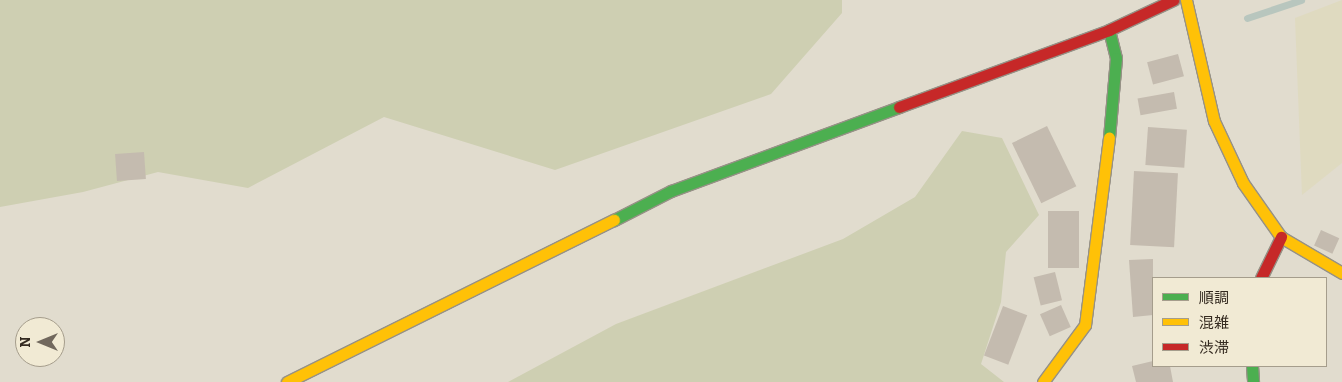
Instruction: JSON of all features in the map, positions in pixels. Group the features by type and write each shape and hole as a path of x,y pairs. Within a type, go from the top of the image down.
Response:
{"street":[{"path":"287,382 467,295 671,191 1109,30 1173,0"},
{"path":"1186,0 1214,120 1243,183 1281,237 1342,273"},
{"path":"1042,382 1071,348 1085,325 1106,178 1116,58 1109,30"},
{"path":"1261,277 1281,237"},
{"path":"1252,367 1253,382"}],"shaded area":[{"path":"1342,0 1342,163 1302,195 1295,18"}],"green space":[{"path":"0,0 842,0 842,13 771,94 555,170 384,117 248,188 158,172 83,192 0,207"},
{"path":"962,131 1002,138 1039,215 1006,252 1001,302 981,364 1004,382 508,382 616,324 843,239 915,197"}],"building":[{"path":"1178,54 1184,76 1153,84 1147,62"},
{"path":"1174,92 1177,109 1141,115 1138,98"},
{"path":"1047,126 1076,186 1041,203 1012,143"},
{"path":"1148,127 1187,130 1184,168 1145,165"},
{"path":"144,152 146,179 117,181 115,154"},
{"path":"1134,171 1178,173 1174,247 1130,245"},
{"path":"1048,211 1079,211 1079,268 1048,268"},
{"path":"1321,230 1339,238 1332,254 1314,246"},
{"path":"1153,259 1152,315 1133,317 1129,260"},
{"path":"1055,272 1062,300 1041,305 1034,277"},
{"path":"1061,305 1071,327 1050,336 1040,314"},
{"path":"1003,306 1027,315 1008,365 984,355"},
{"path":"1152,361 1152,367 1170,367 1173,382 1136,382 1132,366"}],"waterway":[{"path":"1247,18 1301,0"}],"traffic: fast":[{"path":"1109,30 1116,58 1109,138"},
{"path":"614,220 671,191 899,107"},
{"path":"1252,367 1253,382"}],"traffic: slow":[{"path":"1186,0 1214,121 1243,183 1281,237 1342,273"},
{"path":"1043,382 1085,325 1109,138"},
{"path":"287,382 614,220"}],"traffic: jam":[{"path":"899,107 1109,30 1173,0"},
{"path":"1261,277 1281,237"}]}
